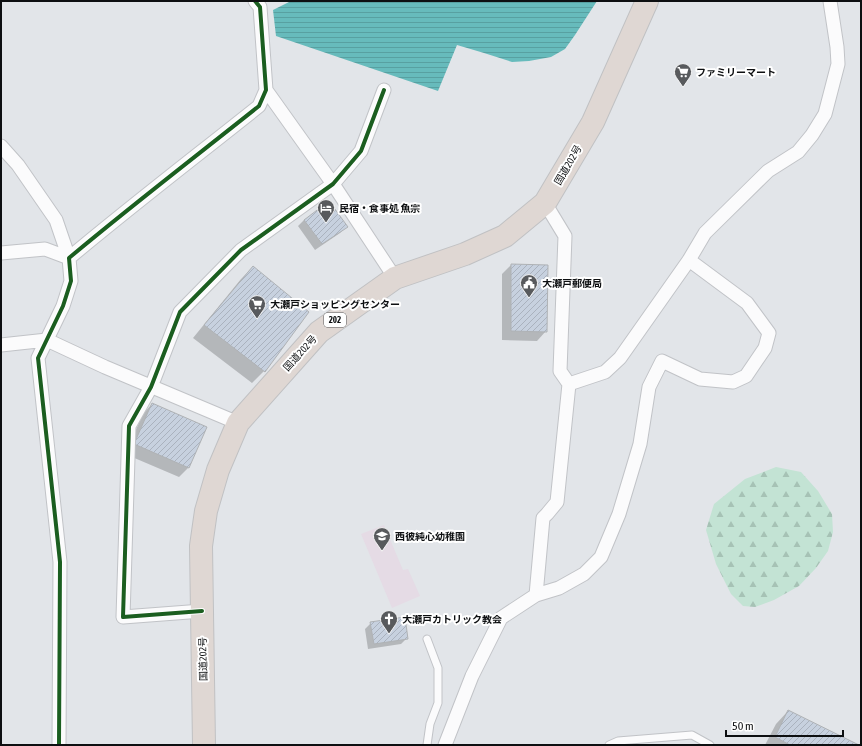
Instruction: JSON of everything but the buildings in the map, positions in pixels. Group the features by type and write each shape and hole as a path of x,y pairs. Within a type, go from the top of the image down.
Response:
{"highway":[{"name":"国道202号","path":"204,745 201,546 206,511 218,470 238,422 319,332 395,278 465,254 505,236 545,203 593,122 647,1"}],"street":[{"path":"69,258 259,106 266,90 260,7 255,1"},
{"path":"569,384 605,372 620,358 705,233 768,171 798,152 812,135 825,114 838,64 830,1"},
{"path":"266,90 333,184 395,278"},
{"path":"202,611 123,617 130,426 151,386 180,312 240,250 333,184 361,151 384,90"},
{"path":"1,146 18,165 56,220 69,258 71,281 63,306 38,358 60,562 59,745"},
{"path":"536,595 543,518 557,502 569,384 560,371 565,236 545,203"},
{"path":"1,253 45,249 69,258"},
{"path":"445,745 472,676 501,618 536,595 559,588 584,574 601,557 620,514 640,444 649,387 662,361 700,379 733,382 746,376 765,348 769,333 746,303 688,260"},
{"path":"1,346 47,340 105,367 238,422"}],"lane":[{"path":"427,639 438,668 438,703 430,724 427,745"},
{"path":"609,745 618,741 692,735 710,745"}],"shaded area":[{"name":"西彼純心幼稚園","path":"384,525 403,570 408,569 420,596 392,608 361,534"}],"green space":[{"path":"776,467 801,472 818,491 832,514 833,532 828,551 816,568 799,586 774,600 755,607 743,606 731,594 716,564 706,530 714,504 745,479"}],"water":[{"path":"291,1 597,1 565,49 551,57 512,62 457,45 438,91 276,36 273,10"}],"cycle path":[{"path":"59,745 60,562 38,358 63,306 71,281 69,258 259,106 266,90 260,7 255,1"},
{"path":"202,611 123,617 129,426 151,387 180,312 241,250 333,184 361,151 384,90"}],"place":[{"name":"ファミリーマート","path":"683,87"},
{"name":"民宿・食事処 魚宗","path":"326,223"},
{"name":"大瀬戸郵便局","path":"529,298"},
{"name":"大瀬戸ショッピングセンター","path":"257,319"},
{"name":"西彼純心幼稚園","path":"382,551"},
{"name":"大瀬戸カトリック教会","path":"389,634"}]}
